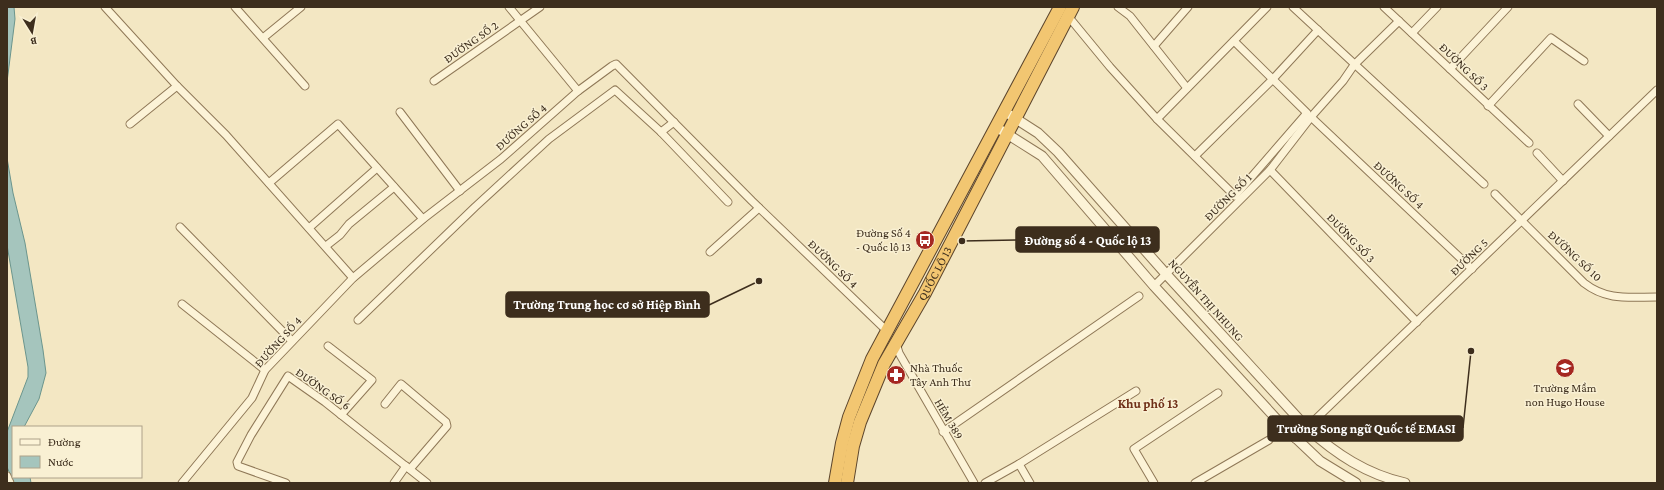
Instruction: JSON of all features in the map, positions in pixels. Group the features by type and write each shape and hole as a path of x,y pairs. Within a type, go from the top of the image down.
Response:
{"highway":[{"name":"QUỐC LỘ 13","path":"835,483 842,443 849,417 869,366 1060,7"},
{"name":"QUỐC LỘ 13","path":"847,483 853,446 860,422 884,364 925,293 1071,12"},
{"path":"887,331 896,343"}],"street":[{"path":"104,7 177,86 226,135 353,278"},
{"path":"235,7 305,86"},
{"path":"263,38 301,7"},
{"path":"509,7 578,91"},
{"name":"ĐƯỜNG SỐ 2","path":"434,81 540,7"},
{"path":"1118,7 1130,16 1187,88"},
{"path":"1154,46 1188,7"},
{"path":"1157,119 1267,7"},
{"path":"1294,7 1354,65 1484,184"},
{"name":"ĐƯỜNG SỔ 3","path":"1384,7 1529,143"},
{"path":"1412,33 1437,7"},
{"path":"1450,69 1508,7"},
{"path":"1071,12 1110,67 1157,119 1235,196 1308,113 1234,41"},
{"path":"1354,65 1399,21"},
{"path":"1195,156 1273,79 1318,30"},
{"path":"1488,106 1551,38 1584,61"},
{"name":"ĐƯỜNG SỐ 4","path":"182,483 252,398 265,370 353,278 423,219 501,159 578,91 616,64 759,208 887,331"},
{"name":"ĐƯỜNG SỐ 1","path":"1154,286 1270,170 1311,117 1343,82 1354,65"},
{"path":"130,124 177,86"},
{"path":"358,320 475,207 549,139 615,90 661,132 728,202"},
{"name":"ĐƯỜNG 5","path":"1296,439 1657,90"},
{"path":"1578,104 1609,136"},
{"path":"400,112 460,191"},
{"name":"NGUYỄN THỊ NHUNG","path":"1004,112 1038,133 1058,152 1166,274 1307,428 1329,448 1357,466 1375,474 1405,483"},
{"name":"ĐƯỜNG SỐ 4","path":"1311,117 1472,269"},
{"path":"661,132 674,122"},
{"path":"269,183 338,124 423,219"},
{"path":"996,128 1042,156 1154,286 1296,439 1320,461 1356,483"},
{"path":"1537,153 1563,181"},
{"path":"309,228 377,168"},
{"name":"ĐƯỜNG SỐ 3","path":"1270,170 1417,322"},
{"path":"326,246 340,235 349,224 394,187"},
{"name":"ĐƯỜNG SỐ 10","path":"1495,194 1584,283 1598,293 1618,296 1657,297"},
{"path":"710,252 759,208"},
{"path":"180,227 292,342"},
{"path":"943,432 1139,296"},
{"path":"182,304 265,370"},
{"name":"HẺM 389","path":"896,343 899,353 943,432 974,483"},
{"path":"328,346 372,380 341,415"},
{"name":"ĐƯỜNG SỐ 6","path":"286,483 238,466 237,462 241,451 288,376 428,483"},
{"path":"385,404 401,384 446,422 447,426 394,483"},
{"path":"985,483 1019,464 1136,392"},
{"path":"1154,483 1134,449 1218,393"},
{"path":"1195,483 1269,440"},
{"path":"1019,464 1030,483"},
{"path":"7,476 10,483"}],"water":[{"path":"7,7 14,7 15,19 7,82"},
{"path":"7,158 13,193 25,243 46,373 39,399 25,426 12,426 12,478 30,478 31,483 14,483 7,467 7,432 28,377 28,367 7,245"}],"place":[{"name":"Đường Số 4 - Quốc lộ 13","path":"925,240"},
{"name":"Đường số 4 - Quốc lộ 13","path":"962,241"},
{"name":"Trường Trung học cơ sở Hiệp Bình","path":"759,281"},
{"name":"Trường Song ngữ Quốc tế EMASI","path":"1471,351"},
{"name":"Trường Mầm non Hugo House","path":"1565,368"},
{"name":"Nhà Thuốc Tây Anh Thư","path":"896,375"}],"district":[{"name":"Khu phố 13","path":"1148,403"}]}
